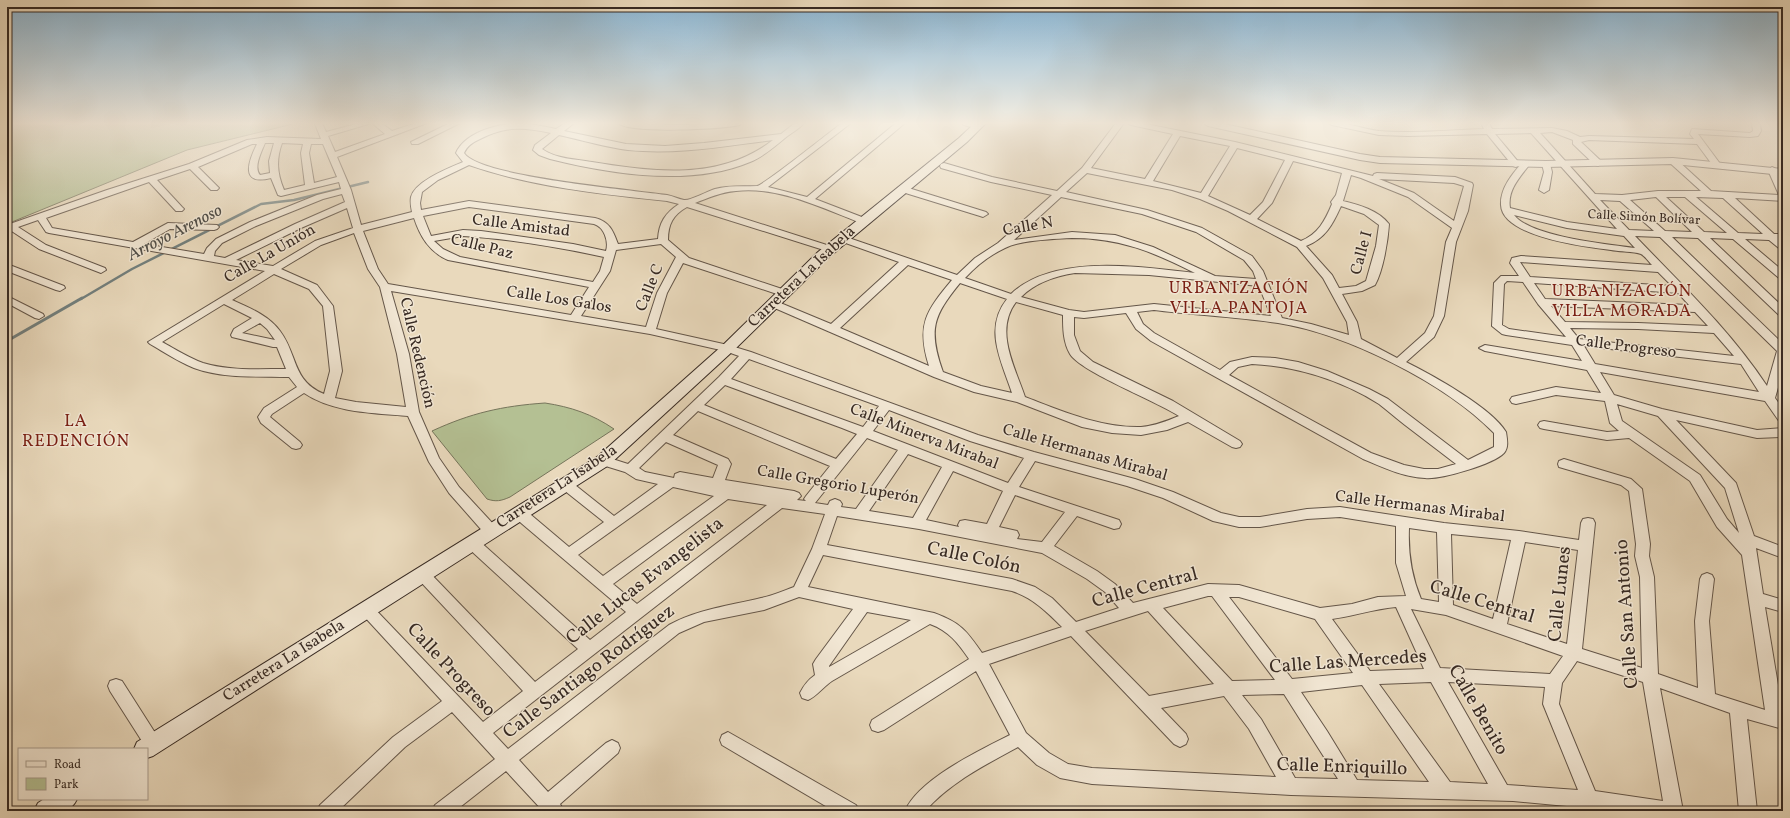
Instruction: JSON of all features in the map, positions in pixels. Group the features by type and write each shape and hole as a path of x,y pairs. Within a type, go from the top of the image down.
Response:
{"main road":[{"name":"Carretera La Isabela","path":"149,746 423,575 603,460 728,348 836,244 933,161"},
{"path":"46,811 63,800"}],"street":[{"path":"9,227 203,161"},
{"path":"254,161 252,171 255,176 259,177 274,175"},
{"path":"272,161 274,175 282,193 310,187 344,185"},
{"path":"306,161 310,187"},
{"name":"Calle Redención","path":"334,161 373,269 385,286 403,354 413,412 433,459 454,490 490,531"},
{"path":"574,161 646,173 718,180 761,188 808,200 864,221"},
{"path":"744,161 688,204 674,211 666,218 663,230 663,241 685,260 713,270 779,299 832,329 938,374 978,389 1020,399 1082,423 1112,429 1141,431 1163,426 1189,417"},
{"path":"761,188 796,161"},
{"path":"808,200 855,161"},
{"path":"1000,246 1085,170 1092,161"},
{"path":"1148,182 1160,161"},
{"path":"1203,197 1225,161"},
{"path":"1252,219 1267,202 1288,161"},
{"path":"1303,161 1364,176 1411,194 1456,227"},
{"path":"1421,161 1521,164 1666,161"},
{"path":"1560,161 1626,233 1662,269 1745,361 1783,418"},
{"path":"1673,161 1709,194"},
{"path":"1675,161 1778,171 1783,194"},
{"path":"1715,161 1718,165"},
{"path":"469,162 497,172 593,190 668,198 905,262 958,278 1013,298 1068,314 1084,315 1130,309 1154,308 1278,320 1307,326 1356,341 1430,379 1484,416 1500,432 1501,443 1499,450 1489,457 1467,465 1432,474 1401,469 1367,456 1221,375 1190,360 1142,331 1130,309"},
{"name":"Calle Paz","path":"469,162 446,173 418,190 414,196 414,204 417,214 428,239 434,247 443,254 458,260 596,285"},
{"path":"1521,164 1510,185 1505,200 1506,210 1519,224 1544,234 1579,253 1662,269"},
{"path":"1544,190 1548,172 1546,164"},
{"path":"192,166 214,188"},
{"path":"944,166 1144,212 1199,230 1248,258 1258,271 1278,320"},
{"path":"1085,170 1148,182 1203,197 1252,219 1300,245 1328,277 1352,322 1356,341"},
{"path":"1300,245 1310,241 1320,234 1328,223 1344,184 1347,172"},
{"path":"1364,176 1455,180 1469,185 1463,211 1451,242 1442,287 1439,316 1430,334 1399,362"},
{"path":"151,179 179,209"},
{"path":"208,258 210,250 219,241 253,224 320,197 344,185"},
{"path":"902,189 982,214"},
{"path":"1592,197 1622,198 1658,194 1709,194 1783,198"},
{"path":"1658,194 1783,313"},
{"path":"1687,194 1783,276"},
{"path":"1726,195 1783,247"},
{"path":"1622,198 1664,235 1782,354 1769,398"},
{"name":"Calle I","path":"1336,202 1356,206 1376,216 1384,224 1384,238 1371,283 1365,287 1352,290 1336,291"},
{"path":"226,261 298,226 349,204"},
{"name":"Calle La Unión","path":"293,374 229,372 210,368 198,364 154,342 318,242 358,229 417,214 469,204 595,221 601,223 607,230 613,245 611,251"},
{"name":"Calle Simón Bolívar","path":"1506,210 1566,225 1626,233 1783,238"},
{"path":"41,217 49,230 272,269 312,287 328,306 336,371 329,400"},
{"path":"135,245 168,226 214,227"},
{"path":"9,227 23,236 54,251 102,270"},
{"name":"Calle Amistad","path":"428,239 463,233 481,234 611,251 663,241"},
{"name":"Calle N","path":"938,374 930,352 928,326 938,304 958,278 981,258 1000,246 1028,240 1059,236 1104,236 1128,241 1161,254 1212,278"},
{"path":"574,318 605,271 611,251"},
{"path":"1645,252 1579,253 1521,258 1516,260 1516,263 1525,279 1542,302 1576,342 1593,368 1610,398 1616,423 1695,478 1722,523 1749,553"},
{"path":"1157,272 1161,254"},
{"name":"Calle C","path":"650,331 662,293 681,257"},
{"path":"832,329 905,262"},
{"path":"7,267 60,288"},
{"path":"1020,399 1006,359 1001,336 1003,315 1013,298 1039,279 1063,272 1098,270 1157,272 1263,283"},
{"name":"Calle Progreso","path":"1525,279 1505,278 1499,283 1498,326 1506,332 1576,342 1745,361"},
{"path":"1525,279 1681,290"},
{"name":"Calle Los Galos","path":"385,286 650,331 728,348"},
{"path":"7,299 39,316"},
{"path":"224,300 260,318 275,332 281,342 293,374 304,388 329,400 344,404 413,412"},
{"path":"1542,302 1698,309"},
{"path":"1068,314 1069,335 1075,353 1089,365 1169,404 1236,444"},
{"path":"260,318 238,331 236,335 273,344 281,342"},
{"path":"1561,325 1638,326 1717,330"},
{"name":"Calle Hermanas Mirabal","path":"728,348 974,438 1032,456 1130,482 1211,514 1239,522 1260,522 1307,514 1340,512 1444,528 1519,536 1585,546"},
{"path":"1485,348 1769,398"},
{"path":"630,469 723,380 747,354"},
{"path":"1221,375 1225,369 1240,363 1260,360 1300,366 1343,380 1380,400 1467,465"},
{"name":"Calle Minerva Mirabal","path":"723,380 865,432 1011,489 1114,524"},
{"path":"296,445 265,420 264,417 268,411 304,388"},
{"path":"1516,400 1556,391 1610,398 1662,412 1757,434 1782,432"},
{"path":"811,499 887,405"},
{"path":"696,406 839,465"},
{"path":"1662,412 1731,486 1748,539 1756,598 1779,721"},
{"path":"1544,425 1594,435 1616,437 1632,434"},
{"path":"664,436 724,462 725,464 718,482"},
{"path":"862,511 906,448"},
{"path":"991,530 1011,489 1032,456"},
{"name":"Calle Gregorio Luperón","path":"603,460 630,469 641,476 726,494 780,502 862,511 920,521 991,530 1025,538 1092,575 1110,588 1130,610"},
{"name":"Calle San Antonio","path":"1564,464 1626,482 1635,489 1643,544 1642,556 1647,577 1650,678 1674,811"},
{"path":"920,521 950,466"},
{"name":"Calle Gregorio Luperón","path":"630,469 647,469 675,476 718,482 811,499 833,507"},
{"path":"568,555 671,482"},
{"path":"565,484 614,523"},
{"path":"602,584 726,494"},
{"name":"Calle Lucas Evangelista","path":"482,733 780,502"},
{"path":"799,591 819,549 833,507"},
{"path":"1041,546 1074,510"},
{"path":"519,513 637,613"},
{"name":"Calle Gregorio Luperón","path":"920,521 1022,545 1041,546"},
{"path":"1403,521 1401,561 1408,586 1416,603"},
{"name":"Calle Lunes","path":"1588,523 1574,653 1554,680 1551,704 1590,799"},
{"path":"1444,528 1446,609"},
{"path":"1499,626 1519,536"},
{"path":"1748,539 1783,553"},
{"path":"472,543 590,650"},
{"name":"Calle Colón","path":"819,549 1012,585 1030,591 1047,602 1180,739"},
{"path":"423,575 534,692"},
{"path":"1707,579 1702,621 1707,698"},
{"name":"Calle Central","path":"878,725 979,661 1130,610 1208,590 1239,591 1320,614 1352,610 1378,603 1400,601 1446,609 1738,709 1779,721"},
{"path":"1216,590 1257,643 1332,752 1352,788"},
{"name":"Calle Enriquillo","path":"799,591 929,617 947,624 961,635 979,661 1020,738 1043,759 1066,772 1092,776 1291,787 1446,791 1590,799 1674,811"},
{"name":"Calle Santiago Rodríguez","path":"441,811 674,628 688,620 703,615 761,604 799,591"},
{"path":"1756,598 1783,606"},
{"name":"Calle Benito","path":"1400,601 1435,675 1503,794"},
{"path":"1150,604 1228,688 1255,724 1291,787"},
{"path":"826,676 821,671 821,664 864,605"},
{"name":"Calle Progreso","path":"366,610 551,807"},
{"path":"1320,614 1446,791"},
{"path":"808,693 813,686 826,676 929,617"},
{"name":"Calle Las Mercedes","path":"1146,704 1228,688 1287,687 1365,678 1435,675 1554,680"},
{"path":"116,686 149,746"},
{"path":"326,811 399,742 453,702"},
{"path":"1738,709 1748,811"},
{"path":"914,811 925,797 945,781 978,760 1020,738"},
{"path":"728,740 850,811"},
{"path":"551,807 612,748"}],"green space":[{"path":"7,161 160,161 7,224"},
{"path":"545,403 581,412 598,419 614,429 510,497 501,500 493,501 487,499 432,431 460,419 487,411"}],"waterway":[{"name":"Arroyo Arenoso","path":"81,299 132,269 261,204 294,200 368,182"},
{"name":"Arroyo Arenoso","path":"7,341 82,298"}],"district":[{"name":"URBANIZACIÓN VILLA PANTOJA","path":"1239,298"},
{"name":"URBANIZACIÓN VILLA MORADA","path":"1622,301"},
{"name":"LA REDENCIÓN","path":"76,431"}]}
